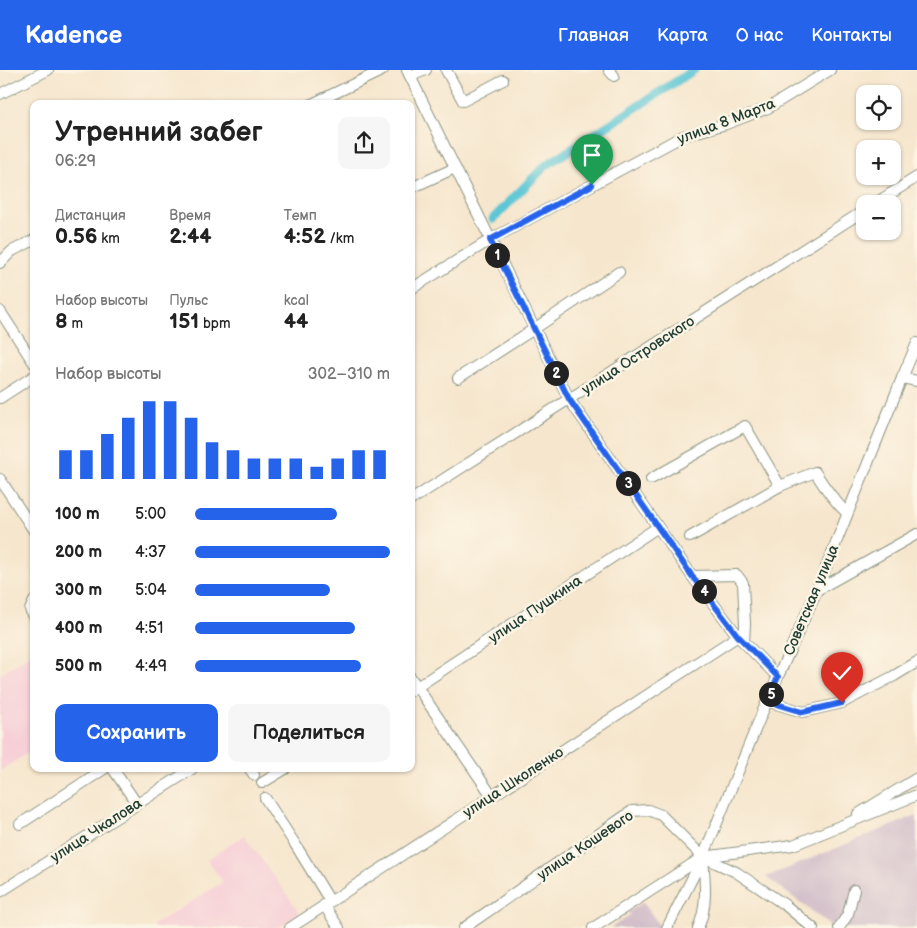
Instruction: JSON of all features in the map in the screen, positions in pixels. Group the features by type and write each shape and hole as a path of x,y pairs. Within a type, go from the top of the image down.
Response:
{"street":[{"path":"0,94 48,70"},
{"path":"320,100 383,70"},
{"path":"426,70 408,73 569,399 692,576 741,639 778,677"},
{"path":"446,70 462,102 503,80"},
{"name":"улица 8 Марта","path":"415,287 490,240 683,136 726,124 768,108 830,70"},
{"path":"415,186 454,168"},
{"path":"888,195 917,176"},
{"name":"улица Островского","path":"415,497 856,216"},
{"path":"0,263 12,251 30,242"},
{"path":"458,378 619,272"},
{"path":"0,311 30,357"},
{"name":"Советская улица","path":"667,928 703,857 767,701 817,590 917,343"},
{"path":"902,378 917,381"},
{"path":"0,398 30,379"},
{"path":"651,479 745,426 780,486"},
{"path":"690,537 780,486 815,472 825,489 848,513"},
{"path":"0,479 30,525"},
{"name":"улица Пушкина","path":"415,688 658,527"},
{"path":"817,590 917,534"},
{"path":"692,576 737,575 743,583 745,624 741,639"},
{"name":"улица Школенко","path":"290,928 492,796 741,639"},
{"path":"767,701 803,712 842,703 917,662"},
{"path":"415,690 492,796"},
{"path":"20,824 99,772"},
{"path":"115,772 137,804"},
{"name":"улица Чкалова","path":"0,892 187,772"},
{"path":"262,783 280,772"},
{"path":"831,830 917,778"},
{"path":"593,928 607,924 703,857 793,845 917,795"},
{"path":"265,798 295,844 339,928"},
{"name":"улица Кошевого","path":"464,928 632,811 648,810 661,815 703,857"},
{"path":"698,928 702,921 706,890 703,857"},
{"path":"703,857 736,872 785,905 813,928"},
{"path":"839,928 848,914 854,890"}],"shaded area":[{"path":"30,655 30,752 0,771 0,674"},
{"path":"917,815 917,928 834,928 766,877"},
{"path":"244,835 300,913 278,928 156,928 154,925 223,882 207,860"},
{"path":"643,902 661,928 611,928 630,915 628,912"}],"waterway":[{"path":"493,219 545,166 694,70"}],"route":[{"path":"592,185 490,240 569,399 692,576 738,636 778,677 767,701 803,712 842,703"}]}
